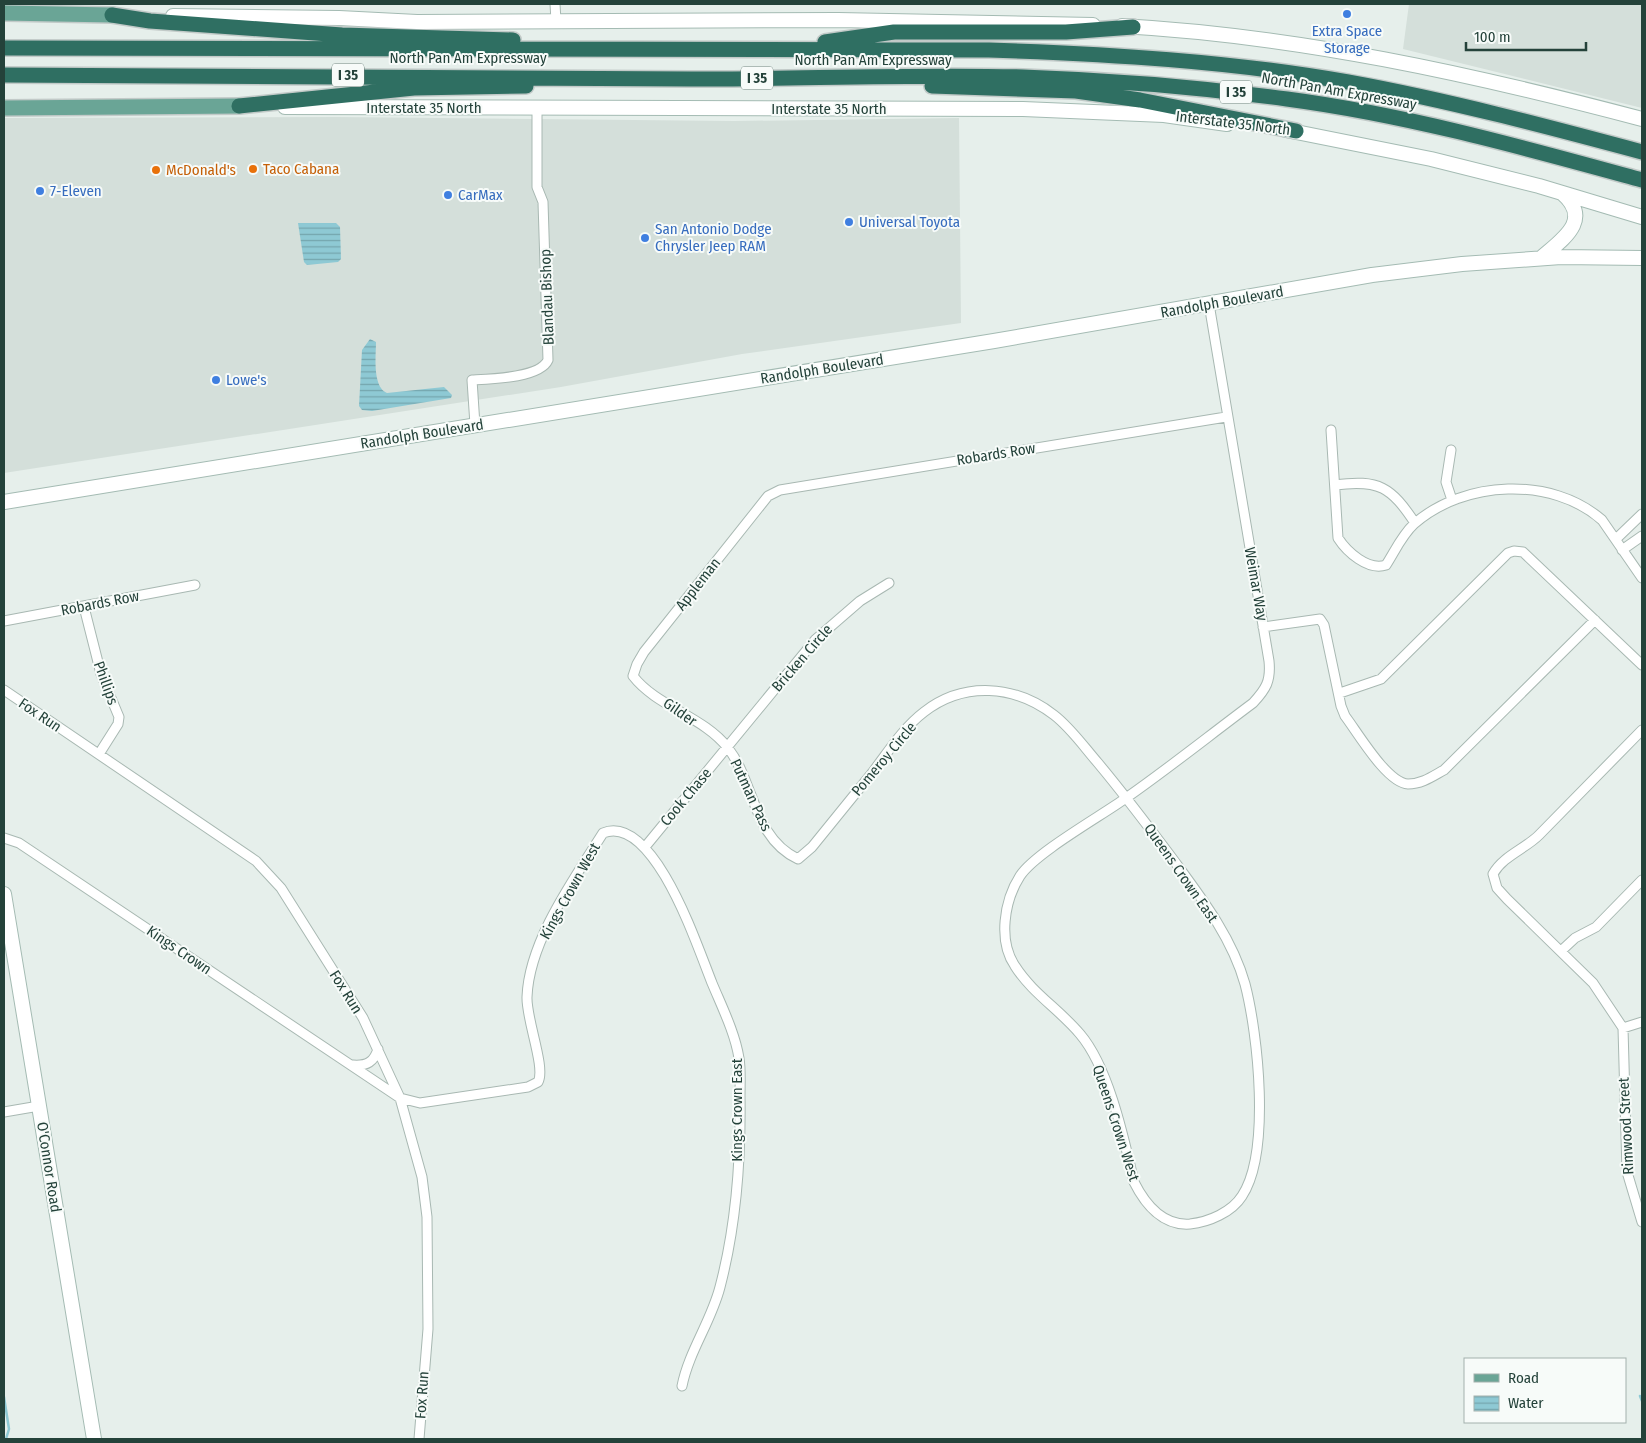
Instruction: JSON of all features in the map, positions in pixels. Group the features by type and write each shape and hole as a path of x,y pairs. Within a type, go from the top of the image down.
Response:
{"highway":[{"path":"112,15 150,21 342,35 394,38 491,39 634,50"},
{"path":"766,50 894,32 995,30 1066,32 1133,27"},
{"name":"North Pan Am Expressway","path":"4,48 989,50 1140,56 1272,70 1426,97 1642,152"},
{"name":"North Pan Am Expressway","path":"4,74 453,75 693,79 1018,77 1105,80 1292,99 1424,124 1507,143 1642,180"},
{"path":"821,78 953,88 1076,91 1140,100 1296,130"},
{"path":"239,106 414,88 568,86 693,79"}],"main road":[{"path":"4,13 340,18 417,22 838,20 1056,23 1133,27 1238,36 1393,60 1537,92 1642,120"},
{"name":"Interstate 35 North","path":"4,108 239,106 1023,109 1164,115 1259,128 1296,130 1432,159 1561,193 1642,217"},
{"path":"1542,258 1566,237 1574,226 1576,216 1572,202 1561,193"},
{"name":"Randolph Boulevard","path":"4,502 1209,304 1372,275 1462,264 1542,258 1642,258"},
{"name":"O'Connor Road","path":"4,894 94,1439"}],"street":[{"path":"555,4 556,21"},
{"name":"Blandau Bishop","path":"475,425 472,380 537,371 546,365 548,360 543,202 537,187 537,108"},
{"name":"Weimar Way","path":"1127,797 1253,703 1265,690 1270,674 1226,417 1209,304"},
{"name":"Robards Row","path":"768,496 780,490 1226,417"},
{"path":"1331,430 1338,538 1345,549 1358,558 1379,567 1386,564 1415,524 1452,500 1506,488 1553,494 1594,513 1616,538 1622,550 1642,578"},
{"path":"1451,450 1446,482 1452,500"},
{"path":"1335,485 1360,482 1375,484 1395,497 1415,524"},
{"name":"Appleman","path":"633,676 644,652 768,496"},
{"path":"1616,538 1642,514"},
{"path":"1622,550 1642,536"},
{"path":"1340,693 1381,679 1508,553 1514,551 1523,552 1642,665"},
{"name":"Bricken Circle","path":"728,748 815,640 860,601 889,583"},
{"name":"Robards Row","path":"4,621 195,585"},
{"name":"Phillips","path":"84,607 101,674 120,717 118,724 98,754"},
{"path":"1263,627 1320,619 1324,625 1340,693 1341,706 1346,716 1387,771 1395,780 1406,784 1418,783 1444,770 1470,747 1595,620"},
{"name":"Gilder","path":"633,676 644,688 720,740 728,748"},
{"name":"Fox Run","path":"4,690 237,847 269,874 301,919 363,1018 400,1098 422,1176 427,1209 428,1329 419,1439"},
{"name":"Pomeroy Circle","path":"798,858 812,847 907,729 932,707 966,691 1000,691 1024,698 1047,710 1075,736 1127,797"},
{"path":"1642,730 1527,847 1502,861 1493,874 1498,888 1593,983 1623,1028 1642,1022"},
{"name":"Cook Chase","path":"645,846 728,748"},
{"name":"Putman Pass","path":"728,748 741,768 758,816 773,840 786,853 798,858"},
{"name":"Queens Crown East","path":"1127,797 1201,897 1222,932 1244,983 1252,1021 1258,1071 1259,1142 1249,1182 1242,1197 1228,1209"},
{"name":"Queens Crown West","path":"1127,797 1038,859 1021,875 1011,893 1008,907 1005,933 1008,952 1025,980 1062,1013 1089,1047 1118,1121 1134,1182 1149,1207 1172,1222 1180,1224 1207,1221 1228,1209"},
{"name":"Kings Crown West","path":"538,1082 542,1070 531,1028 527,997 536,954 550,922 603,832 612,829 621,832 645,846"},
{"name":"Kings Crown","path":"4,838 19,843 400,1098 420,1103 528,1086 538,1082"},
{"name":"Kings Crown East","path":"645,846 667,878 685,915 731,1030 739,1059 738,1156 726,1264 714,1306 686,1370 682,1386"},
{"path":"1561,951 1575,938 1596,927 1642,880"},
{"name":"Rimwood Street","path":"1623,1028 1627,1172 1642,1222"},
{"path":"353,1065 367,1065 376,1055 378,1048"},
{"path":"4,1112 39,1106"}],"shaded area":[{"path":"1409,4 1642,4 1642,108 1403,49"},
{"path":"338,117 734,121 959,118 961,323 742,354 561,387 4,473 4,118"}],"water":[{"path":"298,223 336,223 340,227 341,259 338,262 307,265 304,262"},
{"path":"370,339 376,342 377,378 382,390 387,393 444,387 452,395 451,398 372,411 362,410 359,406 362,350"}],"waterway":[{"path":"1640,1396 1642,1401"},
{"path":"4,1397 9,1429 6,1439"}],"place":[{"name":"Extra Space Storage","path":"1347,14"},
{"name":"Taco Cabana","path":"253,169"},
{"name":"McDonald's","path":"156,170"},
{"name":"7-Eleven","path":"40,191"},
{"name":"CarMax","path":"448,195"},
{"name":"Universal Toyota","path":"849,222"},
{"name":"San Antonio Dodge Chrysler Jeep RAM","path":"645,238"},
{"name":"Lowe's","path":"216,380"}]}
